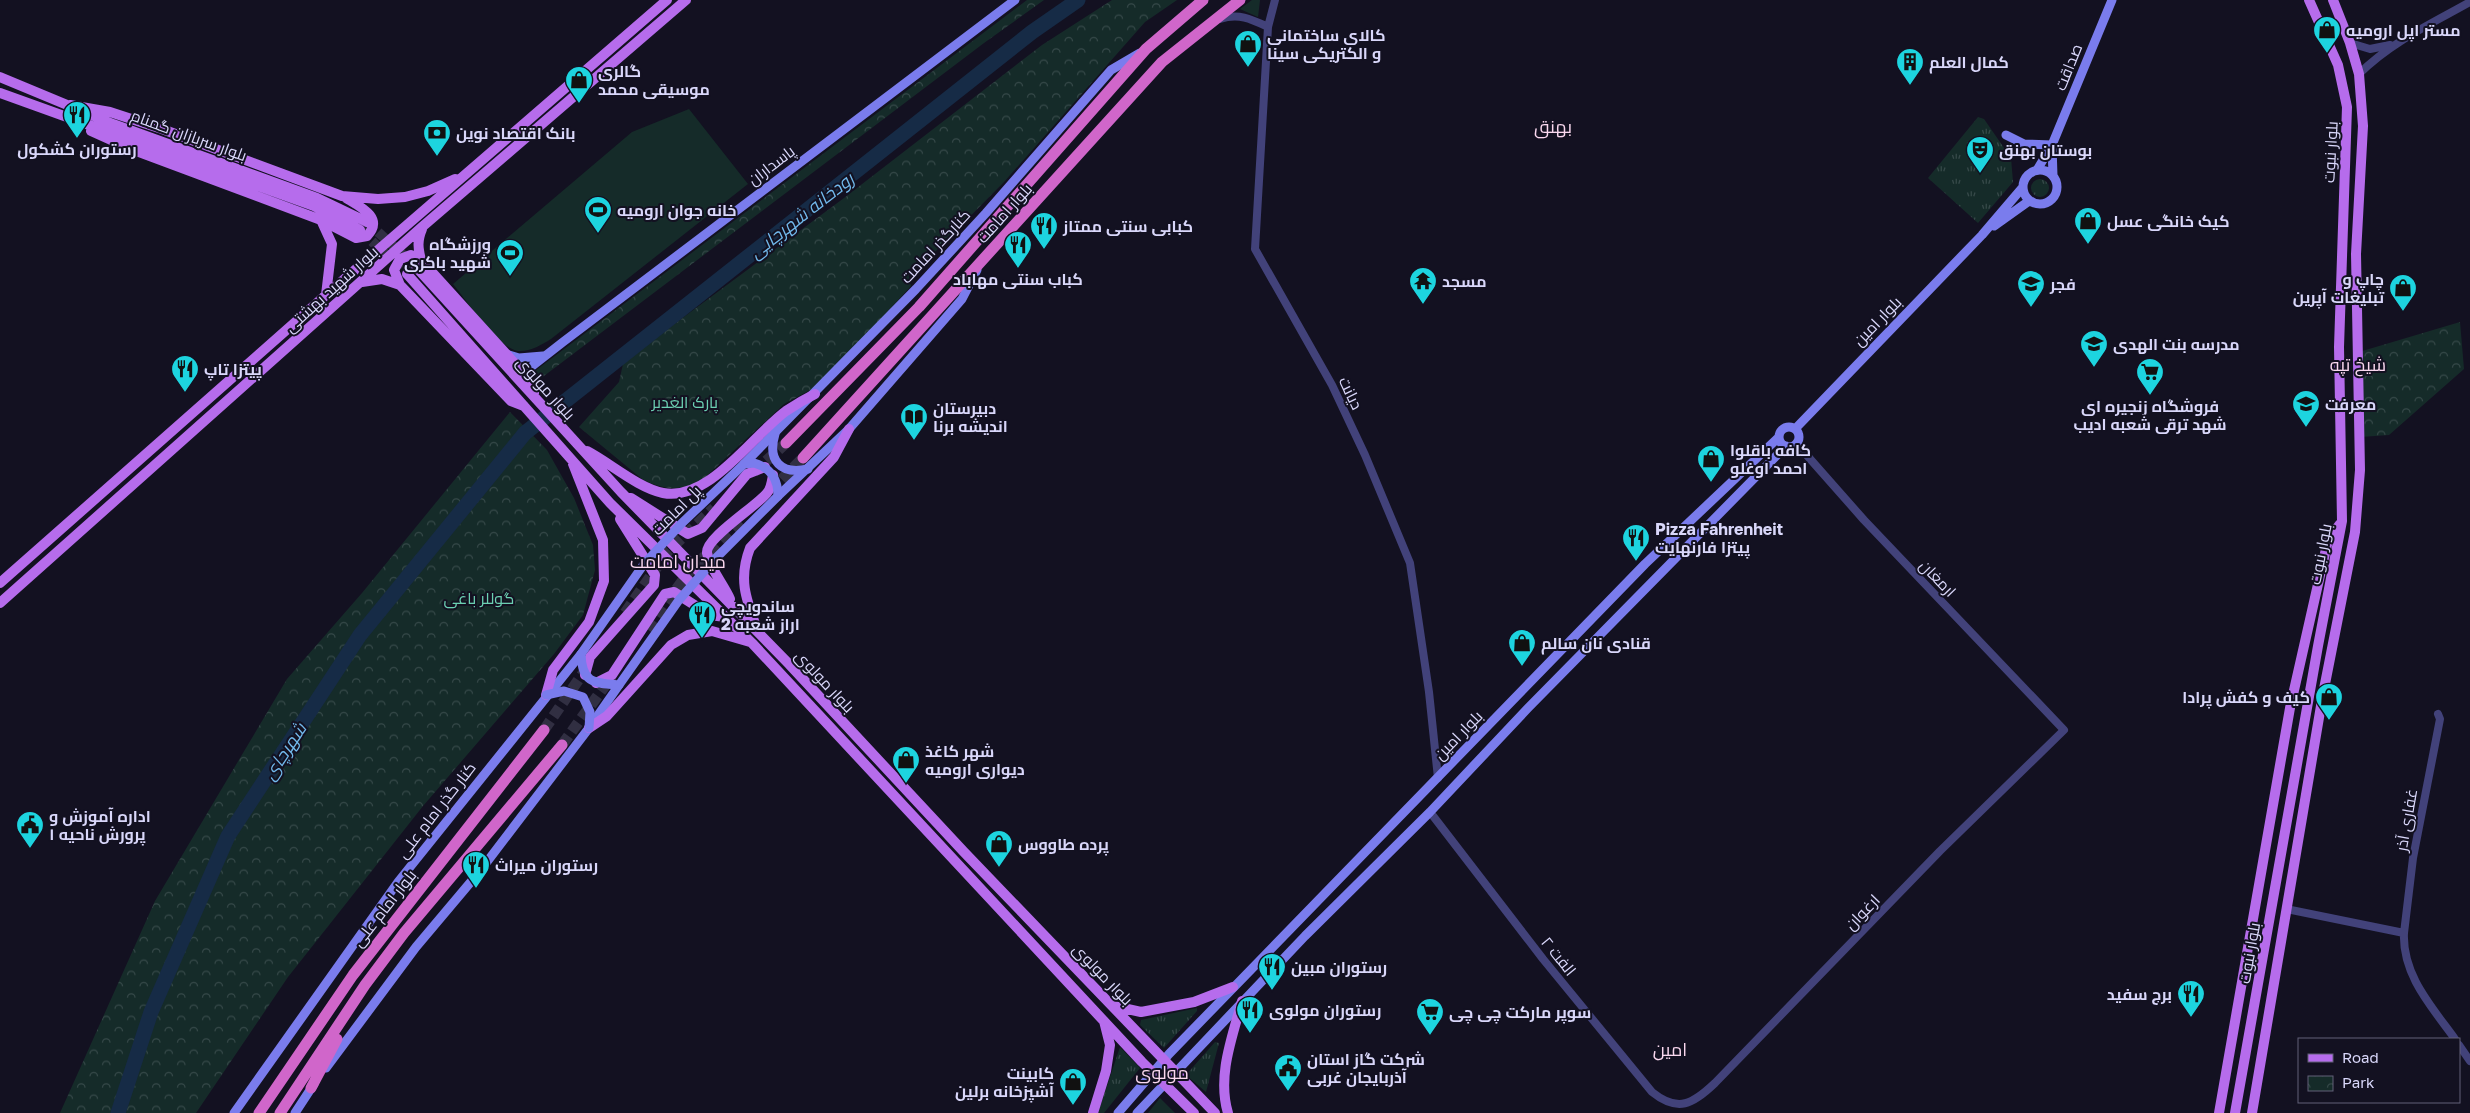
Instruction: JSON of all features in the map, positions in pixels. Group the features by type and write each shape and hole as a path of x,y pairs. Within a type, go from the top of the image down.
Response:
{"highway":[{"name":"بلوار امامت","path":"786,443 919,307 1146,49 1203,0"},
{"name":"بلوار امامت","path":"805,464 1162,62 1240,0"},
{"name":"بلوار امام علی","path":"259,1113 354,975 544,730"},
{"name":"بلوار امام علی","path":"280,1113 365,985 404,933 562,745"},
{"path":"311,1088 365,985"}],"main road":[{"name":"بلوار شهید بهشتی","path":"0,583 326,295 668,0"},
{"name":"بلوار شهید بهشتی","path":"0,603 422,227 686,0"},
{"name":"پاسداران","path":"527,377 532,367 546,355 1014,0"},
{"name":"صداقت","path":"2037,170 2052,145 2112,0"},
{"name":"بلوار نبوت","path":"2252,1113 2324,694 2355,532 2360,470 2356,254 2363,126 2359,74 2350,43 2333,0"},
{"name":"بلوار نبوت","path":"2235,1113 2342,521 2339,347 2347,107 2345,87 2338,65 2310,1"},
{"name":"کنارگذر امامت","path":"744,464 815,394 986,213 1111,70 1146,49"},
{"name":"بلوار سربازان گمنام","path":"0,78 113,124 317,198 367,222"},
{"name":"بلوار سربازان گمنام","path":"0,93 314,206 360,230"},
{"path":"66,117 117,143 321,220 356,238 367,236 371,231 373,219 369,213 342,196 162,129 110,112 70,105"},
{"path":"2006,134 2024,144 2052,145"},
{"name":"صداقت","path":"2052,145 2053,176"},
{"path":"1982,235 2023,187 2027,176 2037,170 2049,172 2053,176 2057,188 2052,200 2040,204 2029,200 2023,187"},
{"path":"342,196 378,199 405,197 428,191 465,175"},
{"path":"1982,235 2029,200"},
{"path":"321,220 332,244 326,295"},
{"path":"418,263 418,238 422,227"},
{"name":"بلوار امین","path":"1795,429 1982,235"},
{"path":"373,254 400,285 511,401 527,407"},
{"path":"400,285 394,270 400,259 411,255 527,377 536,399"},
{"name":"بلوار مولوی","path":"418,263 536,399 621,492 734,606 759,635 964,852 1215,1113"},
{"path":"775,434 772,450 773,458 787,471 796,472 849,429 962,299 980,265"},
{"name":"بلوار مولوی","path":"407,274 527,407 610,503 752,643 1152,1072 1194,1113"},
{"path":"361,282 382,278 400,285"},
{"path":"506,354 530,358 546,355"},
{"path":"579,447 604,460 646,487 662,493 685,492 708,482 785,412 815,394"},
{"path":"1784,428 1795,429 1798,438 1796,443 1786,446 1779,437 1784,428"},
{"path":"759,635 743,583 744,566 750,548 834,456 849,429"},
{"name":"بلوار امین","path":"1118,1113 1163,1059 1645,564 1779,437"},
{"name":"بلوار امین","path":"1136,1113 1242,1001 1430,812 1528,708 1786,446"},
{"path":"546,695 553,670 589,622 604,582 602,540 570,456"},
{"path":"744,464 754,463 765,467 773,475 778,486 778,496"},
{"name":"پل امامت","path":"581,654 644,564 682,523 744,464"},
{"path":"295,1113 311,1088 416,947 480,870 589,728 679,600 715,559 778,496 805,464"},
{"path":"621,492 643,504 666,522 688,534 695,533 702,528 747,474 765,467"},
{"path":"734,606 711,562 708,549 720,534 768,493 773,475"},
{"path":"585,675 590,657 651,590 655,581 655,575 610,503"},
{"path":"2219,1113 2290,708 2328,540 2342,521"},
{"path":"596,683 612,675 665,594 674,592 710,615 725,617"},
{"path":"589,728 607,716 671,645 688,635 712,631 752,643"},
{"path":"581,654 585,675 596,683 619,685"},
{"name":"کنار گذر امام علی","path":"234,1113 398,882 546,695 581,654"},
{"path":"546,695 564,690 583,697 590,712 589,728"},
{"path":"1517,695 1528,708"},
{"path":"2273,906 2286,909"},
{"path":"1113,1005 1141,1012 1194,1002 1234,988"},
{"path":"1228,1113 1223,1098 1224,1068 1242,1001"},
{"path":"1093,1113 1106,1071 1110,1044 1103,1018"}],"street":[{"name":"دیانت","path":"1275,0 1268,26 1255,249 1332,385 1369,463 1407,555 1428,683 1438,778"},
{"path":"2359,74 2376,57 2392,45 2470,2"},
{"path":"1213,21 1231,15 1244,16 1268,26"},
{"path":"2350,43 2370,48 2392,45"},
{"name":"ارمغان","path":"1796,443 1864,520 2064,730"},
{"name":"غفاری آذر","path":"2438,714 2440,719 2413,858 2403,948 2411,974 2454,1038"},
{"name":"ارغوان","path":"1677,1104 1692,1102 1704,1093 1940,851 2064,730"},
{"name":"الفت ۲","path":"1430,812 1544,959 1652,1092 1661,1100 1677,1104"},
{"path":"2286,909 2404,933"},
{"path":"2460,1046 2470,1061"}],"green space":[{"path":"1027,0 1044,0 984,43 536,382 531,374"},
{"name":"پارک الغدیر","path":"1112,0 1177,0 1145,22 1004,182 927,260 920,260 912,266 908,273 911,286 846,357 812,389 784,404 700,482 678,488 650,483 642,479 579,427 619,382 623,364 630,357 844,198 1042,45"},
{"path":"1252,0 1260,0 1258,17 1240,9"},
{"name":"خانه جوان ارومیه","path":"689,109 748,184 551,339 535,348 522,351 510,348 501,342 453,284 632,132"},
{"path":"1978,117 1984,119 2011,158 2013,182 1978,223 1928,178"},
{"path":"2036,179 2044,179 2049,184 2047,195 2036,197 2031,192 2031,184"},
{"path":"2460,322 2464,369 2389,435 2360,437 2359,352"},
{"name":"گوللر باغی","path":"510,412 547,450 574,498 593,545 595,570 583,615 554,654 423,806 288,977 196,1113 60,1113 155,901 287,679 362,593"},
{"path":"1197,1008 1197,1011 1164,1048 1140,1025 1141,1020"},
{"path":"1215,1042 1219,1043 1206,1092 1186,1075"},
{"path":"1120,1047 1140,1068 1104,1113 1098,1113"},
{"path":"1160,1098 1175,1113 1148,1113"}],"waterway":[{"name":"شهرچای","path":"118,1113 151,1012 228,836 360,635 525,433 1032,32 1078,0"}],"tunnel":[{"path":"367,222 416,267"},
{"path":"361,231 407,274"},
{"path":"754,472 786,443"},
{"path":"770,491 803,458"},
{"path":"625,613 668,551 714,508"},
{"path":"647,629 689,572 741,520"},
{"path":"544,730 588,666"},
{"path":"562,745 612,676"}],"place":[{"name":"مستر اپل ارومیه","path":"2327,54"},
{"name":"کالای ساختمانی و الکتریکی سینا","path":"1248,68"},
{"name":"کمال العلم","path":"1910,86"},
{"name":"گالری موسیقی محمد","path":"579,104"},
{"name":"رستوران کشکول","path":"77,139"},
{"name":"بانک اقتصاد نوین","path":"437,157"},
{"name":"بوستان بهنق","path":"1980,174"},
{"name":"خانه جوان ارومیه","path":"598,234"},
{"name":"کیک خانگی عسل","path":"2088,245"},
{"name":"کبابی سنتی ممتاز","path":"1044,250"},
{"name":"کباب سنتی مهاباد","path":"1018,269"},
{"name":"ورزشگاه شهید باکری","path":"510,277"},
{"name":"مسجد","path":"1423,305"},
{"name":"فجر","path":"2031,308"},
{"name":"چاپ و تبلیغات آپرین","path":"2403,312"},
{"name":"مدرسه بنت الهدی","path":"2094,368"},
{"name":"پیتزا تاپ","path":"185,393"},
{"name":"فروشگاه زنجیره ای شهد ترقی شعبه ادیب","path":"2150,396"},
{"name":"معرفت","path":"2306,428"},
{"name":"دبیرستان اندیشه برنا","path":"914,441"},
{"name":"کافه باقلوا احمد اوغلو","path":"1711,483"},
{"name":"Pizza Fahrenheit پیتزا فارنهایت","path":"1636,562"},
{"name":"ساندویچی اراز شعبه 2","path":"702,639"},
{"name":"قنادی نان سالم","path":"1522,667"},
{"name":"کیف و کفش پرادا","path":"2329,721"},
{"name":"شهر کاغذ دیواری ارومیه","path":"906,784"},
{"name":"اداره آموزش و پرورش ناحیه ۱","path":"30,849"},
{"name":"پرده طاووس","path":"999,868"},
{"name":"رستوران میراث","path":"476,889"},
{"name":"رستوران مبین","path":"1272,991"},
{"name":"برج سفید","path":"2191,1018"},
{"name":"رستوران مولوی","path":"1250,1034"},
{"name":"سوپر مارکت چی چی","path":"1430,1036"},
{"name":"شرکت گاز استان آذربایجان غربی","path":"1288,1092"},
{"name":"کابینت آشپزخانه برلین","path":"1073,1106"}],"district":[{"name":"بهنق","path":"1553,126"},
{"name":"شیخ تپه","path":"2358,364"},
{"name":"میدان امامت","path":"678,561"},
{"name":"امین","path":"1670,1049"},
{"name":"مولوی","path":"1162,1072"}],"water label":[{"name":"رودخانه شهرچایی","path":"801,215"}]}
